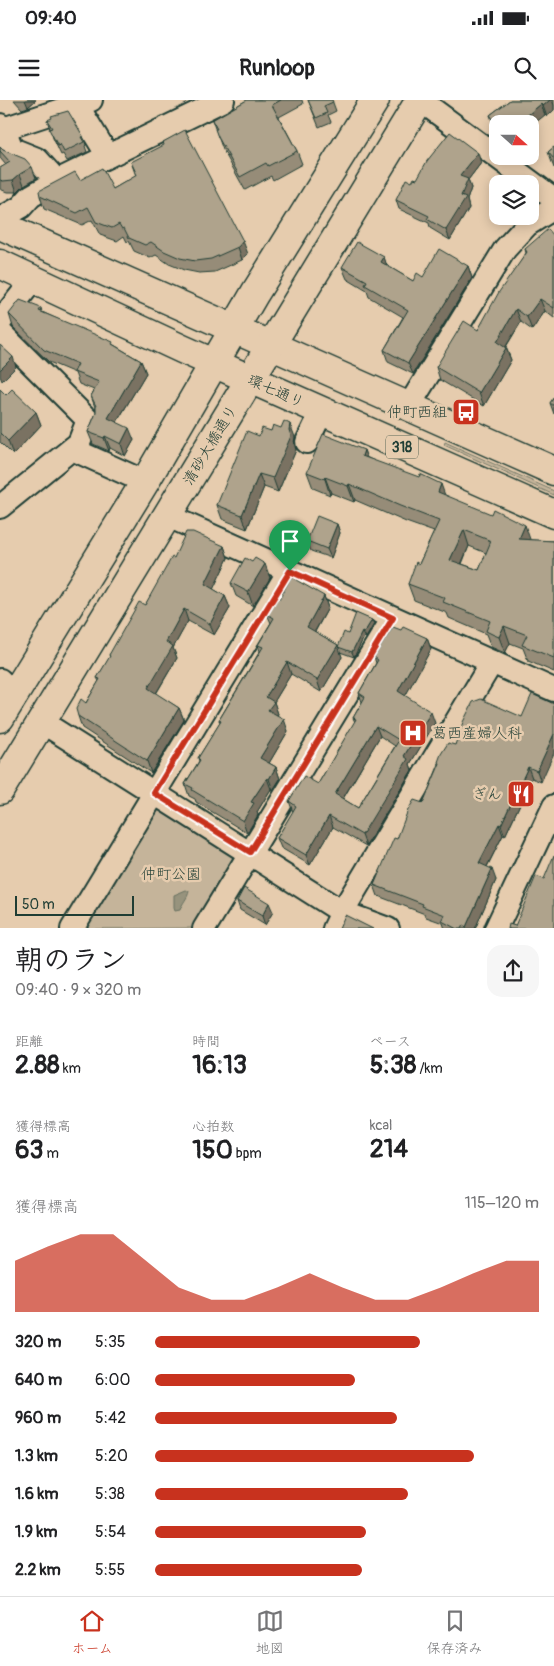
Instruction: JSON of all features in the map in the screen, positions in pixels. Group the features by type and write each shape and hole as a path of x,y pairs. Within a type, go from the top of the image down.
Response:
{"main road":[{"path":"0,718 7,687 145,482 234,328 375,100"},
{"name":"清砂大橋通り","path":"0,790 420,100"},
{"path":"0,225 554,471"},
{"name":"環七通り","path":"0,264 215,363 554,514"}],"street":[{"path":"0,219 21,208 31,196 57,181 223,100"},
{"path":"420,100 554,199"},
{"path":"3,138 84,103 108,156"},
{"path":"3,138 37,159 57,181"},
{"path":"409,406 505,249 527,224 554,208"},
{"path":"0,322 33,280"},
{"path":"0,332 88,420 79,443 1,505"},
{"path":"308,442 322,411"},
{"path":"72,449 145,482"},
{"path":"168,516 259,551 290,571 554,690"},
{"path":"72,928 290,571"},
{"path":"204,928 393,618"},
{"path":"338,920 492,662"},
{"path":"42,722 250,852 338,920 388,928"},
{"path":"496,928 554,806"}],"green space":[{"path":"445,442 554,491 554,495 444,445"},
{"name":"仲町公園","path":"162,808 234,854 234,864 195,928 82,928 153,810"}],"shaded area":[{"path":"186,890 189,891 180,910 175,911 174,895"}],"building":[{"path":"247,100 281,100 272,105 297,151 268,166 266,163 240,177 218,137 215,129 217,129 212,120"},
{"path":"308,100 332,100 333,102 324,106 327,113 316,118"},
{"path":"510,100 550,100 543,106 541,104 528,115 490,115"},
{"path":"68,111 83,136 81,137 84,142 64,152 60,144 58,146 49,129 52,128 47,120 52,118 51,116"},
{"path":"185,130 243,241 238,247 211,259 195,261 180,258 164,251 151,242 145,245 129,238 124,228 122,229 119,224 112,228 96,222 88,207 77,213 40,196 39,191 75,172 80,180 102,168 113,189 137,175 131,162 164,145 163,142"},
{"path":"450,132 478,153 460,176 468,179 461,196 466,198 446,230 427,219 429,216 396,200 406,179 412,182 414,178 417,179 427,161"},
{"path":"0,147 25,159 32,167 13,180 0,180 0,168 10,162 0,151"},
{"path":"554,147 554,159 548,152"},
{"path":"548,229 554,236 554,308 540,299 527,317 516,309 497,342 506,348 479,393 436,367 464,321 478,330 499,292 527,252 525,249"},
{"path":"357,242 384,257 381,262 413,281 417,273 423,277 439,249 468,266 408,363 384,350 408,310 365,285 367,281 342,267"},
{"path":"20,300 41,308 39,311 113,342 112,344 141,361 108,418 129,428 121,444 105,436 104,438 88,432 96,413 96,406 91,396 99,382 74,372 78,364 44,350 9,314"},
{"path":"0,345 13,357 0,370"},
{"path":"0,389 6,395 12,389 36,412 8,441 0,433"},
{"path":"554,397 554,406 550,403"},
{"path":"284,421 290,424 291,436 273,478 259,474 242,515 217,505 247,431 259,436 262,428 271,431 273,425 281,428"},
{"path":"323,434 364,450 362,456 419,477 420,474 441,484 438,492 491,514 493,509 525,525 519,539 554,541 554,658 522,645 527,635 504,626 499,637 494,635 486,631 490,621 443,602 445,598 408,584 416,562 419,564 439,521 349,484 348,486 307,472","holes":["464,530 491,541 479,570 450,560"]},
{"path":"317,516 337,524 327,549 307,541"},
{"path":"186,532 193,532 224,546 205,584 225,596 210,624 184,609 166,642 173,646 148,688 179,708 147,761 78,716 76,709 81,699 86,703 100,679 97,678 109,655 139,602 145,605 172,557 174,558"},
{"path":"245,558 252,562 255,558 265,564 248,592 231,583"},
{"path":"291,577 324,596 307,627 338,645 317,680 287,662 266,697 274,702 268,710 284,719 260,758 276,767 251,802 254,803 243,821 185,784 200,760 198,758 221,721 219,720 263,647 258,645 274,618 267,614 277,598 279,600"},
{"path":"356,613 372,620 364,633 362,632 352,652 338,647 344,632 348,634"},
{"path":"393,627 401,630 403,627 427,638 398,691 431,712 404,756 408,759 362,835 329,816 306,855 277,838 296,806 289,801 304,776 318,784 356,719 353,718 365,697 359,693 378,660 374,657","holes":["376,726 399,740 358,808 335,794"]},
{"path":"532,694 554,704 554,734 537,771 528,767 501,825 499,824 479,863 492,869 466,927 463,925 462,928 455,928 442,921 445,915 422,906 423,904 374,885 394,838 397,839 408,810 414,800 423,803 440,763 438,762 441,754 448,743 455,745 463,722 473,702 481,699 522,717"},
{"path":"554,855 554,928 508,928 509,924 515,926 536,876 544,879"},
{"path":"244,888 269,903 262,916 237,901"},
{"path":"345,915 371,928 339,928"}],"place":[{"name":"仲町西組","path":"466,412"},
{"name":"葛西産婦人科","path":"413,733"},
{"name":"ぎん","path":"521,794"}],"route":[{"path":"290,571 393,618 250,852 154,793 290,571"}]}
